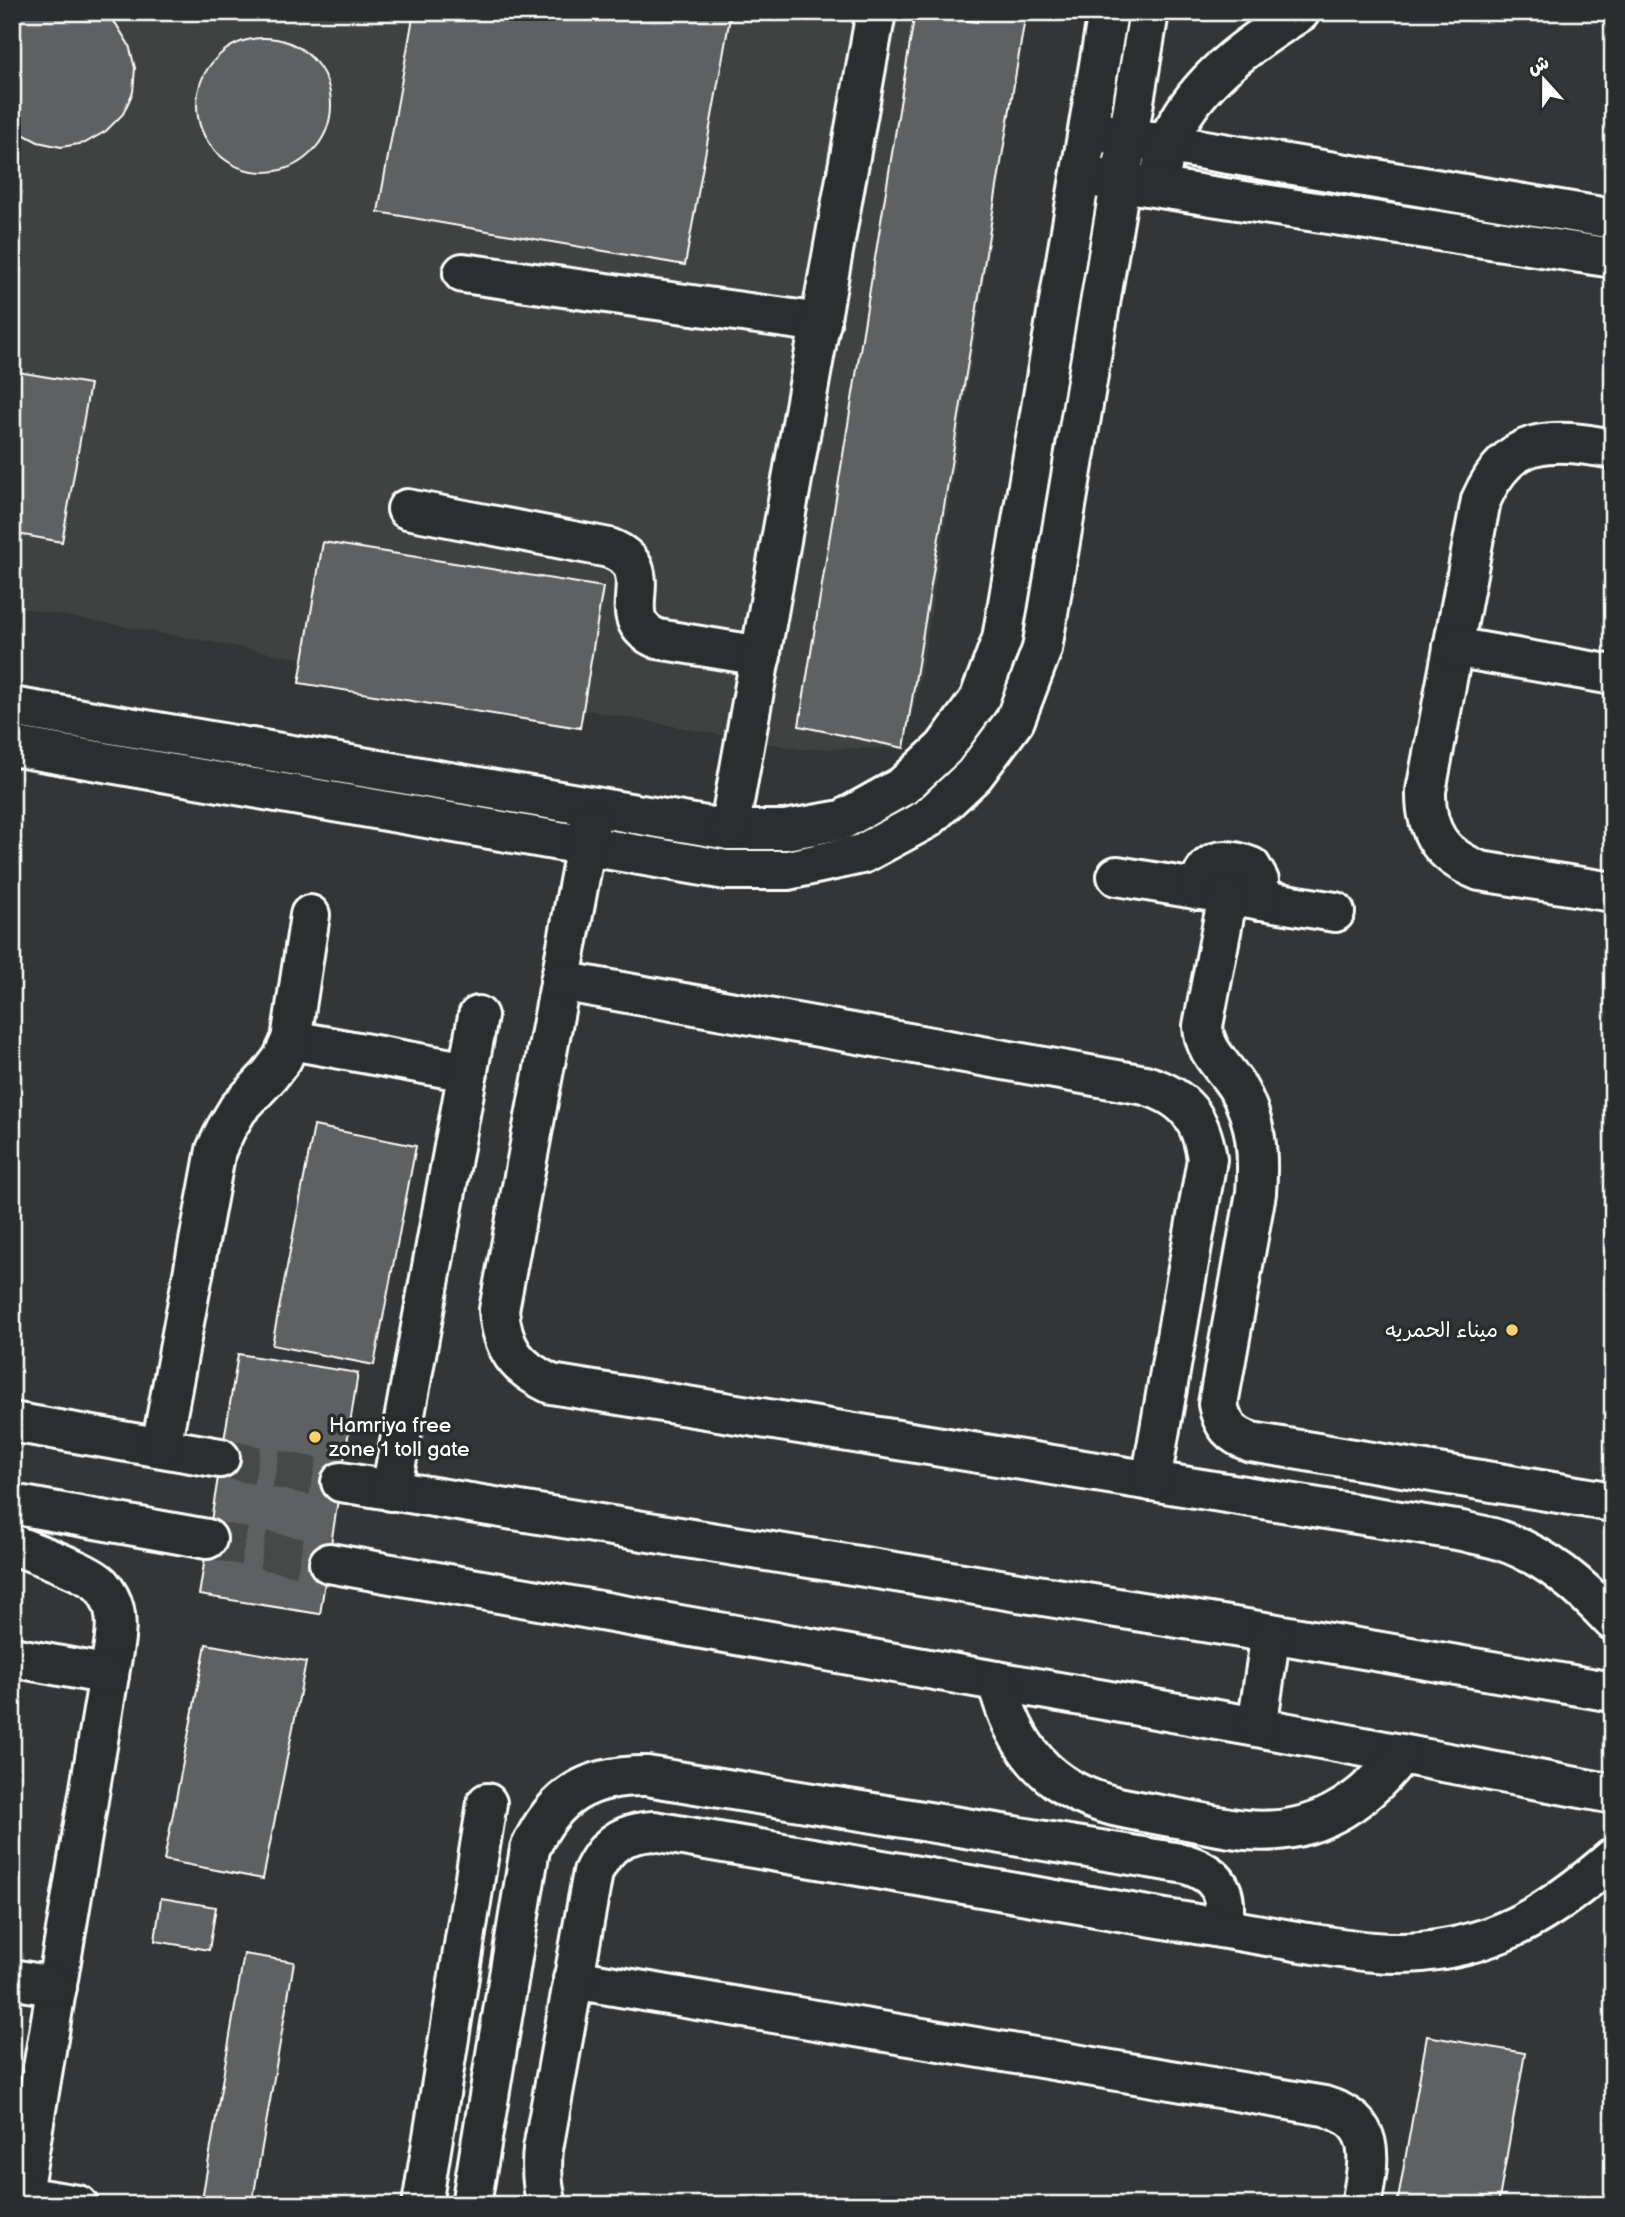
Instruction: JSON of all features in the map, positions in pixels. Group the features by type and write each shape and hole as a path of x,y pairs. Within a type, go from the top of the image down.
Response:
{"street":[{"path":"729,830 876,12"},
{"path":"12,707 729,830 785,830 842,820 903,786 944,748 979,700 1002,639 1108,12"},
{"path":"12,746 726,870 788,870 862,854 927,819 974,775 1015,720 1042,649 1149,12"},
{"path":"1159,187 1166,143 1184,112 1204,87 1251,44 1300,12"},
{"path":"1087,130 1613,219"},
{"path":"1079,176 1120,180 1613,258"},
{"path":"463,273 821,323"},
{"path":"1613,449 1571,441 1533,446 1500,467 1489,482 1481,500 1426,791 1428,816 1437,840 1463,864 1480,871 1613,892"},
{"path":"407,509 609,548 621,553 630,562 635,573 637,585 634,617 647,635 761,656"},
{"path":"1453,648 1613,675"},
{"path":"593,807 499,1310 500,1328 506,1344 515,1360 526,1370 551,1384 1462,1531 1500,1540 1535,1555 1564,1574 1613,1621"},
{"path":"1117,876 1335,912"},
{"path":"1229,895 1203,1036 1206,1046 1230,1077 1249,1112 1256,1136 1258,1163 1256,1193 1217,1404 1226,1428 1237,1437 1251,1442 1613,1502"},
{"path":"161,1447 216,1150 238,1109 269,1076 282,1059 291,1040 310,915"},
{"path":"560,981 1145,1085 1165,1091 1183,1103 1196,1119 1204,1139 1207,1159 1151,1481"},
{"path":"391,1490 478,1016"},
{"path":"291,1040 468,1072"},
{"path":"12,1422 220,1458"},
{"path":"341,1482 1271,1633 1613,1692"},
{"path":"12,1504 207,1539"},
{"path":"12,1544 88,1576 101,1585 109,1597 116,1623 21,2200 78,2205"},
{"path":"328,1563 1257,1727 1613,1794"},
{"path":"1257,1727 1271,1633"},
{"path":"12,1657 109,1675"},
{"path":"997,1681 1004,1710 1017,1737 1036,1761 1058,1781 1084,1796 1113,1806 1219,1826 1245,1830 1276,1830 1305,1825 1334,1814 1360,1798 1382,1778 1401,1754"},
{"path":"471,2205 530,1849 550,1814 565,1799 603,1779 647,1776 1186,1864 1200,1868 1212,1876 1220,1887 1225,1900 1221,1928"},
{"path":"422,2205 487,1803"},
{"path":"548,2205 542,2187 543,2149 593,1872 609,1847 621,1838 637,1832 654,1830 1350,1950 1385,1953 1456,1947 1490,1937 1555,1906 1613,1858"},
{"path":"12,1979 57,1987"},
{"path":"573,1979 1337,2110 1350,2117 1366,2140 1368,2153 1361,2205"}],"shaded area":[{"path":"12,12 1027,12 921,675 904,748 800,749 12,606"}],"building":[{"path":"22,12 101,12 116,24 129,45 135,68 133,92 123,114 106,131 85,143 61,147 38,142 12,127 12,20"},
{"path":"414,12 731,12 685,265 378,212"},
{"path":"915,12 977,22 979,12 1026,12 904,748 799,726"},
{"path":"264,38 290,43 311,58 326,79 331,105 326,131 311,152 290,167 264,172 238,167 217,152 202,131 197,105 202,79 217,58 238,43"},
{"path":"12,371 90,384 62,542 12,533"},
{"path":"323,542 603,587 580,728 299,683"},
{"path":"314,1126 416,1146 374,1365 272,1345"},
{"path":"238,1354 358,1373 320,1614 199,1595"},
{"path":"206,1644 306,1662 263,1879 164,1860"},
{"path":"161,1898 216,1907 209,1950 155,1941"},
{"path":"244,1954 294,1962 252,2205 201,2205"},
{"path":"1427,2036 1525,2053 1498,2205 1397,2205"}],"tunnel":[{"path":"220,1458 341,1482"},
{"path":"207,1539 329,1563"}],"place":[{"name":"ميناء الحمريه","path":"1512,1330"},
{"name":"Hamriya free zone 1 toll gate","path":"315,1437"}]}
